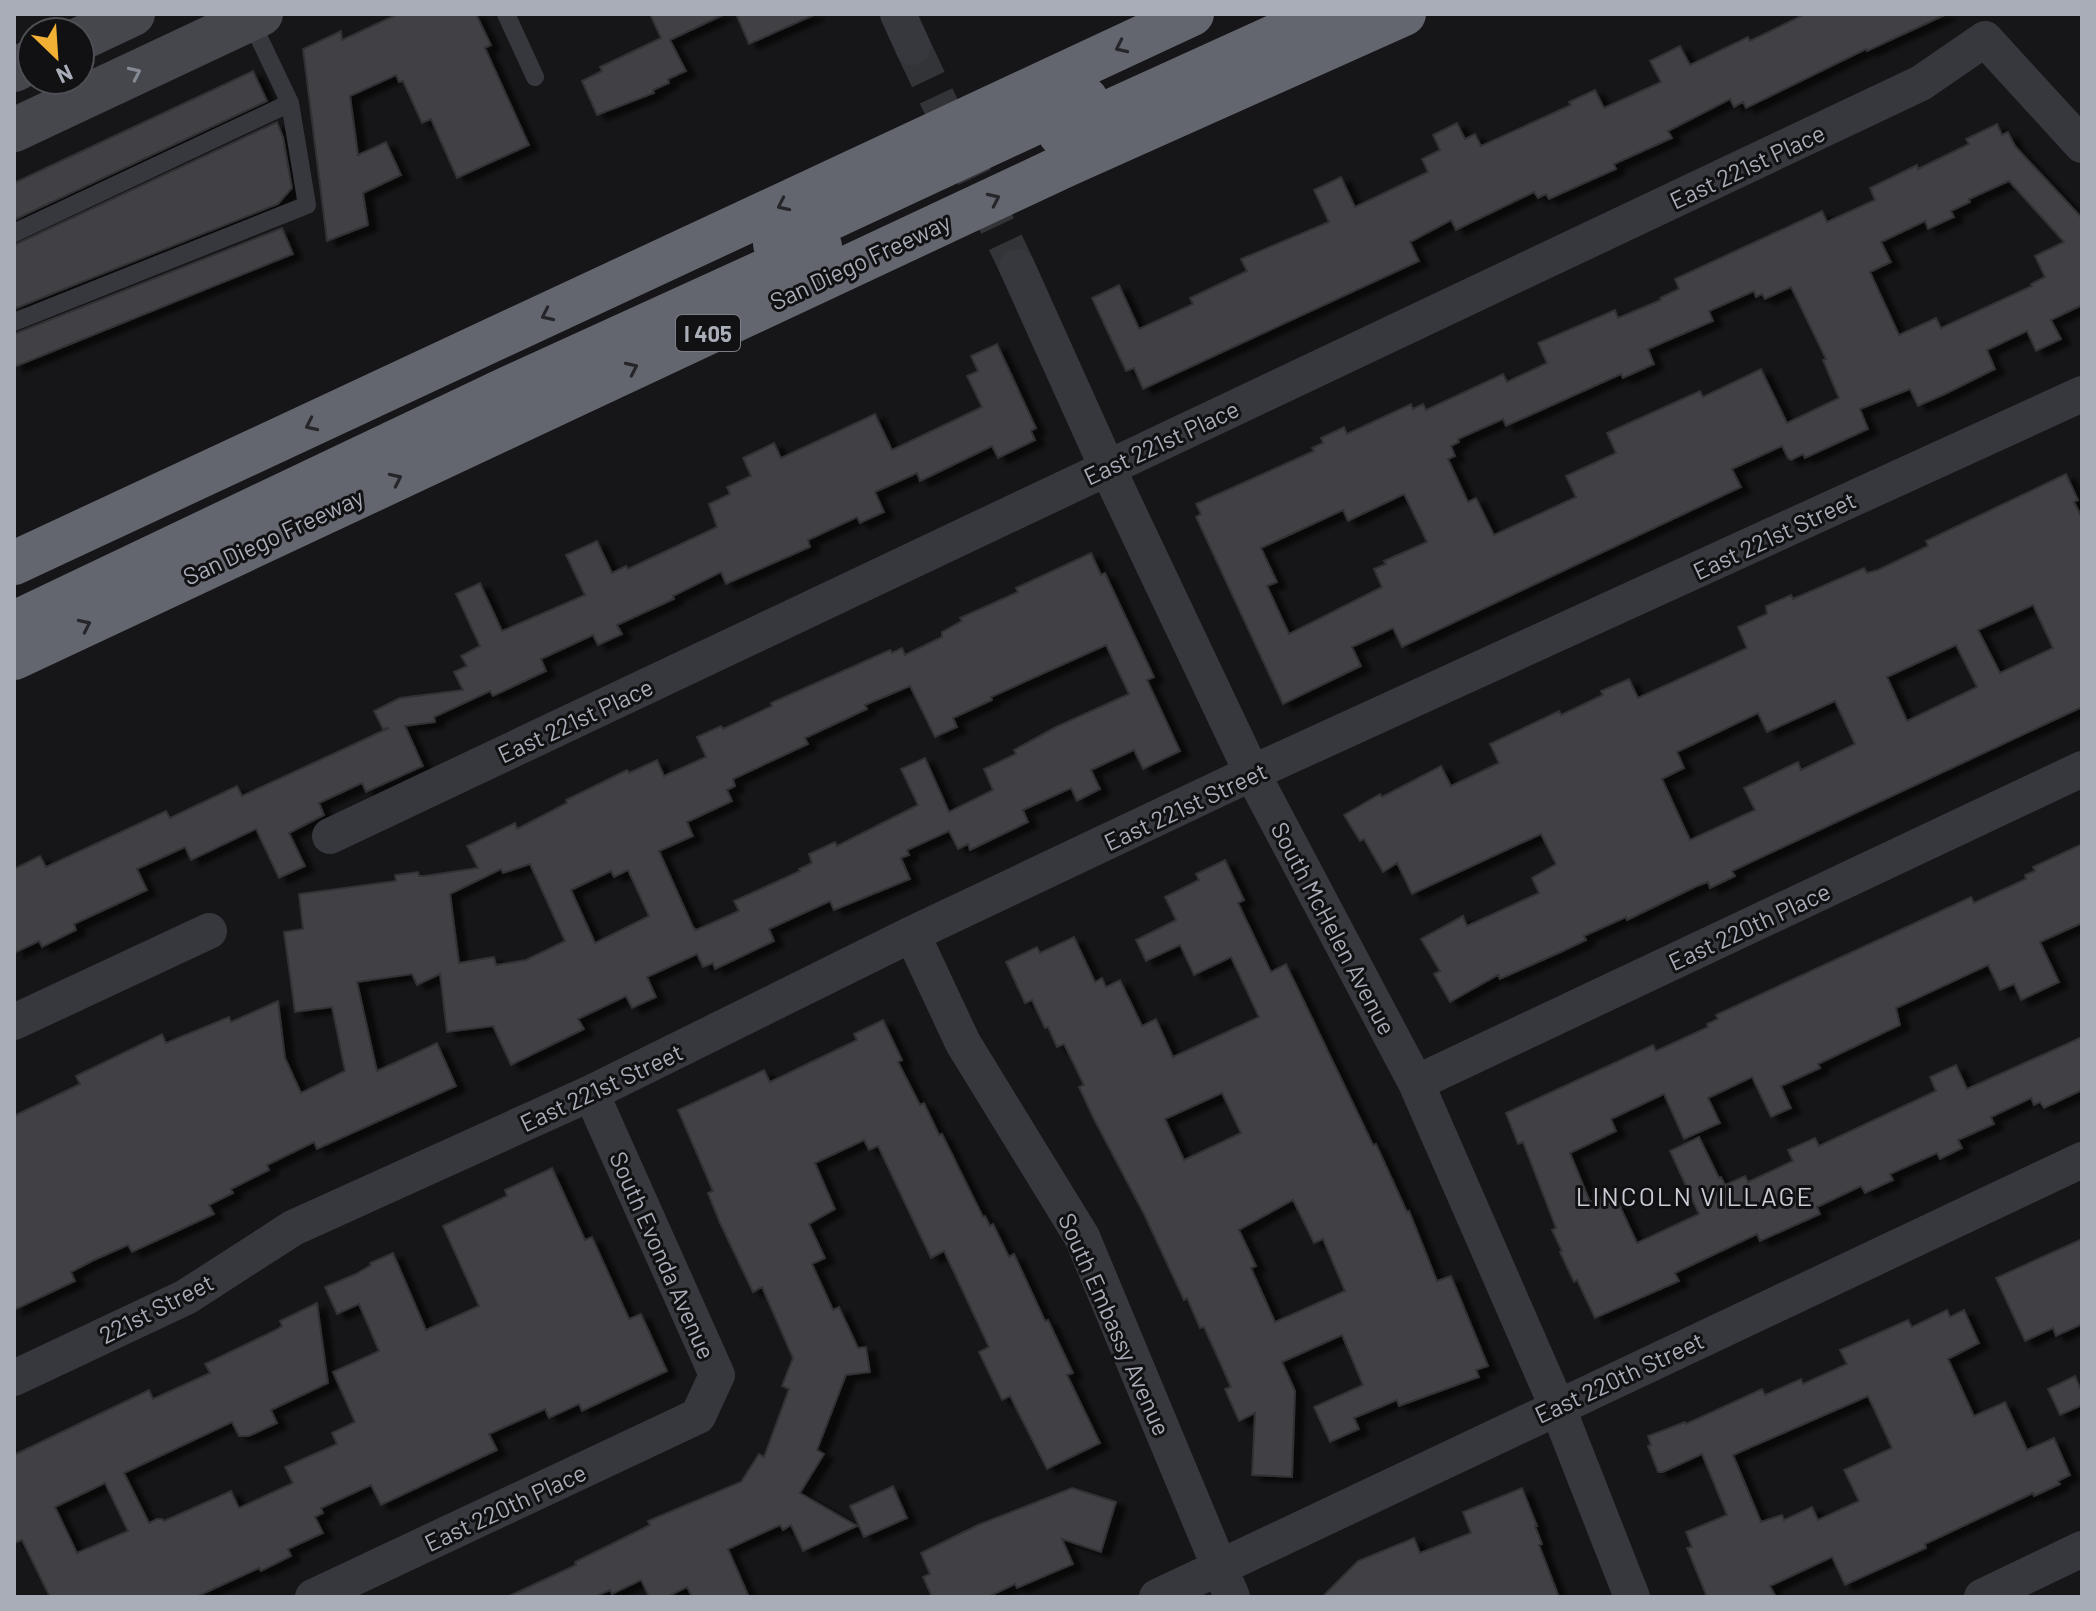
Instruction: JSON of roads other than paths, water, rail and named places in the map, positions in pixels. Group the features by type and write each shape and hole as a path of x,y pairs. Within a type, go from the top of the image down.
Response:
{"highway":[{"path":"14,563 1192,14"},
{"path":"14,599 475,380 1255,23 1264,14"},
{"path":"14,623 506,389 1324,14"},
{"name":"San Diego Freeway","path":"14,658 1066,165 1404,14"}],"main road":[{"path":"96,31 133,14"},
{"path":"14,130 256,17"}],"street":[{"path":"898,14 913,47"},
{"name":"East 221st Place","path":"330,836 1921,83 1985,39 2082,145"},
{"name":"South McHelen Avenue","path":"1017,267 1107,467 1252,773 1416,1083 1557,1406 1632,1597"},
{"name":"East 221st Street","path":"293,1228 591,1093 912,934 1252,773 2082,394"},
{"name":"East 220th Place","path":"1416,1083 2082,769"},
{"path":"14,1022 209,931"},
{"name":"South Embassy Avenue","path":"912,934 963,1043 1082,1237 1226,1582"},
{"name":"South Evonda Avenue","path":"591,1093 717,1375 698,1416"},
{"name":"East 220th Street","path":"1157,1597 1226,1582 1557,1406 2082,1160"},
{"name":"221st Street","path":"14,1378 186,1297 293,1228"},
{"name":"East 220th Place","path":"313,1597 698,1416"},
{"path":"1982,1597 2082,1549"}],"lane":[{"path":"506,14 535,77"},
{"path":"14,322 307,205 290,103 256,17"},
{"path":"14,233 290,103"}],"tunnel":[{"path":"913,47 1017,267"}],"district":[{"name":"LINCOLN VILLAGE","path":"1695,1195"}]}
